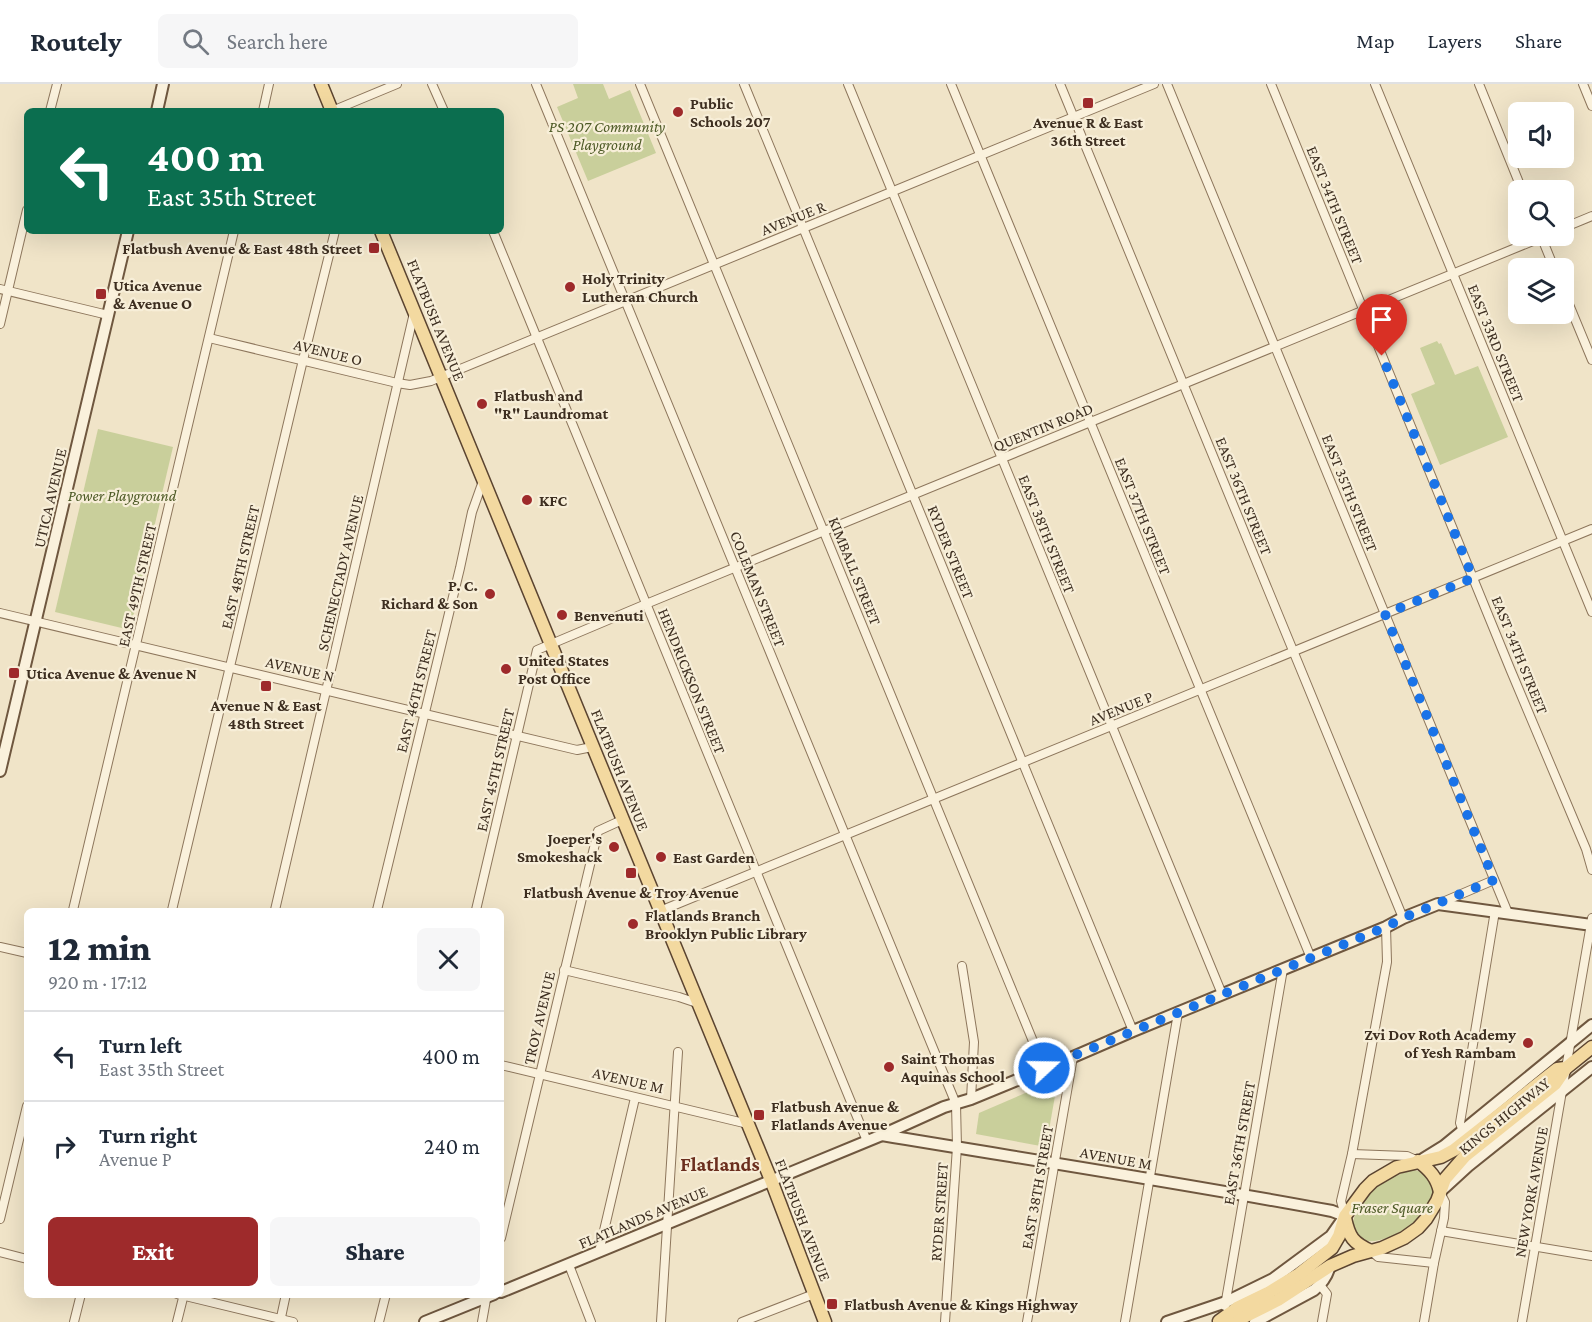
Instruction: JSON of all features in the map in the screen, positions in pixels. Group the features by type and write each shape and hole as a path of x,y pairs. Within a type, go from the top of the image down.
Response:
{"main road":[{"path":"158,108 163,84"},
{"path":"321,84 331,108"},
{"name":"UTICA AVENUE","path":"0,771 127,234"},
{"name":"FLATBUSH AVENUE","path":"382,234 771,1180 825,1322"},
{"path":"1438,904 1592,922"},
{"name":"FLATLANDS AVENUE","path":"504,1291 1438,904"},
{"name":"KINGS HIGHWAY","path":"1419,1161 1463,1132 1592,1025"},
{"name":"KINGS HIGHWAY","path":"1221,1321 1232,1322 1264,1308 1330,1266 1353,1256 1393,1244 1418,1228 1433,1209 1445,1179 1465,1156 1555,1084 1566,1068 1592,1047"},
{"name":"KINGS HIGHWAY","path":"1440,1192 1468,1166 1592,1067"},
{"name":"KINGS HIGHWAY","path":"1167,1322 1226,1302 1258,1288 1290,1268 1331,1236 1365,1189 1374,1181 1397,1167 1441,1157 1557,1069 1566,1068"},
{"name":"AVENUE M","path":"882,1135 1244,1195 1332,1211 1344,1216"},
{"path":"1419,1161 1431,1171 1440,1192"},
{"path":"1344,1216 1351,1238 1371,1251"},
{"name":"KINGS HIGHWAY","path":"1221,1321 1237,1308 1278,1287 1321,1258 1336,1242 1344,1216"},
{"path":"1255,1322 1320,1285 1330,1266"},
{"path":"425,1322 482,1298"}],"street":[{"path":"52,108 57,84"},
{"path":"263,108 269,84"},
{"path":"339,108 397,84"},
{"path":"432,84 443,108"},
{"name":"COLEMAN STREET","path":"536,84 956,1104"},
{"name":"KIMBALL STREET","path":"640,84 1044,1068"},
{"name":"RYDER STREET","path":"744,84 1133,1031"},
{"name":"EAST 38TH STREET","path":"848,84 1222,994"},
{"name":"EAST 37TH STREET","path":"951,84 1311,958"},
{"name":"EAST 36TH STREET","path":"1060,84 1403,918"},
{"name":"AVENUE R","path":"441,376 1154,84"},
{"name":"EAST 35TH STREET","path":"1167,84 1508,912"},
{"name":"EAST 34TH STREET","path":"1271,84 1586,849 1592,870"},
{"name":"EAST 33RD STREET","path":"1375,84 1592,612"},
{"path":"1479,84 1518,180"},
{"path":"1583,84 1592,106"},
{"path":"1574,223 1592,216"},
{"path":"0,324 4,290 24,220"},
{"name":"EAST 49TH STREET","path":"73,908 233,234"},
{"name":"EAST 48TH STREET","path":"172,908 334,234"},
{"name":"HENDRICKSON STREET","path":"494,234 867,1141"},
{"name":"QUENTIN ROAD","path":"552,644 1518,246"},
{"path":"4,290 108,315"},
{"name":"SCHENECTADY AVENUE","path":"275,908 415,312"},
{"path":"1574,317 1592,360"},
{"name":"AVENUE O","path":"209,338 397,383 421,384 441,376"},
{"name":"EAST 46TH STREET","path":"377,908 472,512 483,479"},
{"name":"AVENUE P","path":"660,911 1592,529"},
{"name":"AVENUE N","path":"0,613 577,750 592,747"},
{"name":"EAST 45TH STREET","path":"476,908 537,651 552,644"},
{"name":"TROY AVENUE","path":"504,1225 598,831 622,820"},
{"name":"FLATLANDS AVENUE","path":"1438,904 1494,880"},
{"path":"1463,1132 1460,1123 1495,911"},
{"name":"NEW YORK AVENUE","path":"1522,1322 1592,922"},
{"path":"1344,1216 1341,1201 1352,1154 1387,962 1386,927"},
{"path":"0,946 24,952"},
{"path":"962,966 974,1042 971,1099"},
{"name":"EAST 36TH STREET","path":"1221,1321 1283,969"},
{"path":"564,970 698,1003"},
{"path":"1125,1322 1178,1013"},
{"path":"661,1322 678,1052"},
{"name":"EAST 38TH STREET","path":"1027,1322 1073,1057"},
{"name":"AVENUE M","path":"504,1066 748,1124"},
{"path":"599,1252 635,1098"},
{"name":"RYDER STREET","path":"945,1322 957,1147 956,1104"},
{"path":"0,1219 24,1119"},
{"path":"1352,1154 1407,1156 1419,1161"},
{"path":"1424,1322 1446,1202 1440,1192"},
{"path":"1442,1231 1592,1256"},
{"path":"1371,1251 1378,1257 1434,1263"},
{"path":"0,1252 24,1258"},
{"path":"569,1264 591,1322"},
{"path":"1320,1285 1327,1294 1322,1322"},
{"path":"742,1322 814,1294"},
{"path":"75,1322 80,1298"},
{"path":"177,1322 181,1298"},
{"path":"194,1298 293,1322"},
{"path":"280,1320 285,1298"},
{"path":"379,1322 385,1298"},
{"path":"488,1298 483,1318 489,1322"}],"green space":[{"name":"PS 207 Community Playground","path":"573,84 603,84 609,99 630,90 656,153 588,181 557,107 578,98"},
{"path":"1437,341 1441,343 1455,375 1478,366 1508,437 1440,465 1411,394 1435,384 1420,348"},
{"name":"Power Playground","path":"98,429 173,447 130,630 55,612"},
{"path":"1058,1079 1046,1147 976,1134 979,1113"},
{"name":"Fraser Square","path":"1414,1170 1426,1173 1432,1186 1431,1200 1425,1210 1416,1220 1395,1235 1371,1241 1361,1240 1352,1228 1359,1207 1365,1198 1392,1177"}],"place":[{"name":"Avenue R & East 36th Street","path":"1088,103"},
{"name":"Public Schools 207","path":"678,112"},
{"name":"Flatbush Avenue & East 48th Street","path":"374,248"},
{"name":"Holy Trinity Lutheran Church","path":"570,287"},
{"name":"Utica Avenue & Avenue O","path":"101,294"},
{"name":"Flatbush and \"R\" Laundromat","path":"482,404"},
{"name":"KFC","path":"527,500"},
{"name":"P. C. Richard & Son","path":"490,594"},
{"name":"Benvenuti","path":"562,615"},
{"name":"United States Post Office","path":"506,669"},
{"name":"Utica Avenue & Avenue N","path":"14,673"},
{"name":"Avenue N & East 48th Street","path":"266,686"},
{"name":"Joeper's Smokeshack","path":"614,847"},
{"name":"East Garden","path":"661,857"},
{"name":"Flatbush Avenue & Troy Avenue","path":"631,873"},
{"name":"Flatlands Branch Brooklyn Public Library","path":"633,924"},
{"name":"Zvi Dov Roth Academy of Yesh Rambam","path":"1528,1043"},
{"name":"Saint Thomas Aquinas School","path":"889,1067"},
{"name":"Flatbush Avenue & Flatlands Avenue","path":"759,1115"},
{"name":"Flatbush Avenue & Kings Highway","path":"832,1304"}],"district":[{"name":"Flatlands","path":"720,1164"}],"route":[{"path":"1044,1068 1494,880 1385,614 1473,578 1382,356"}]}
